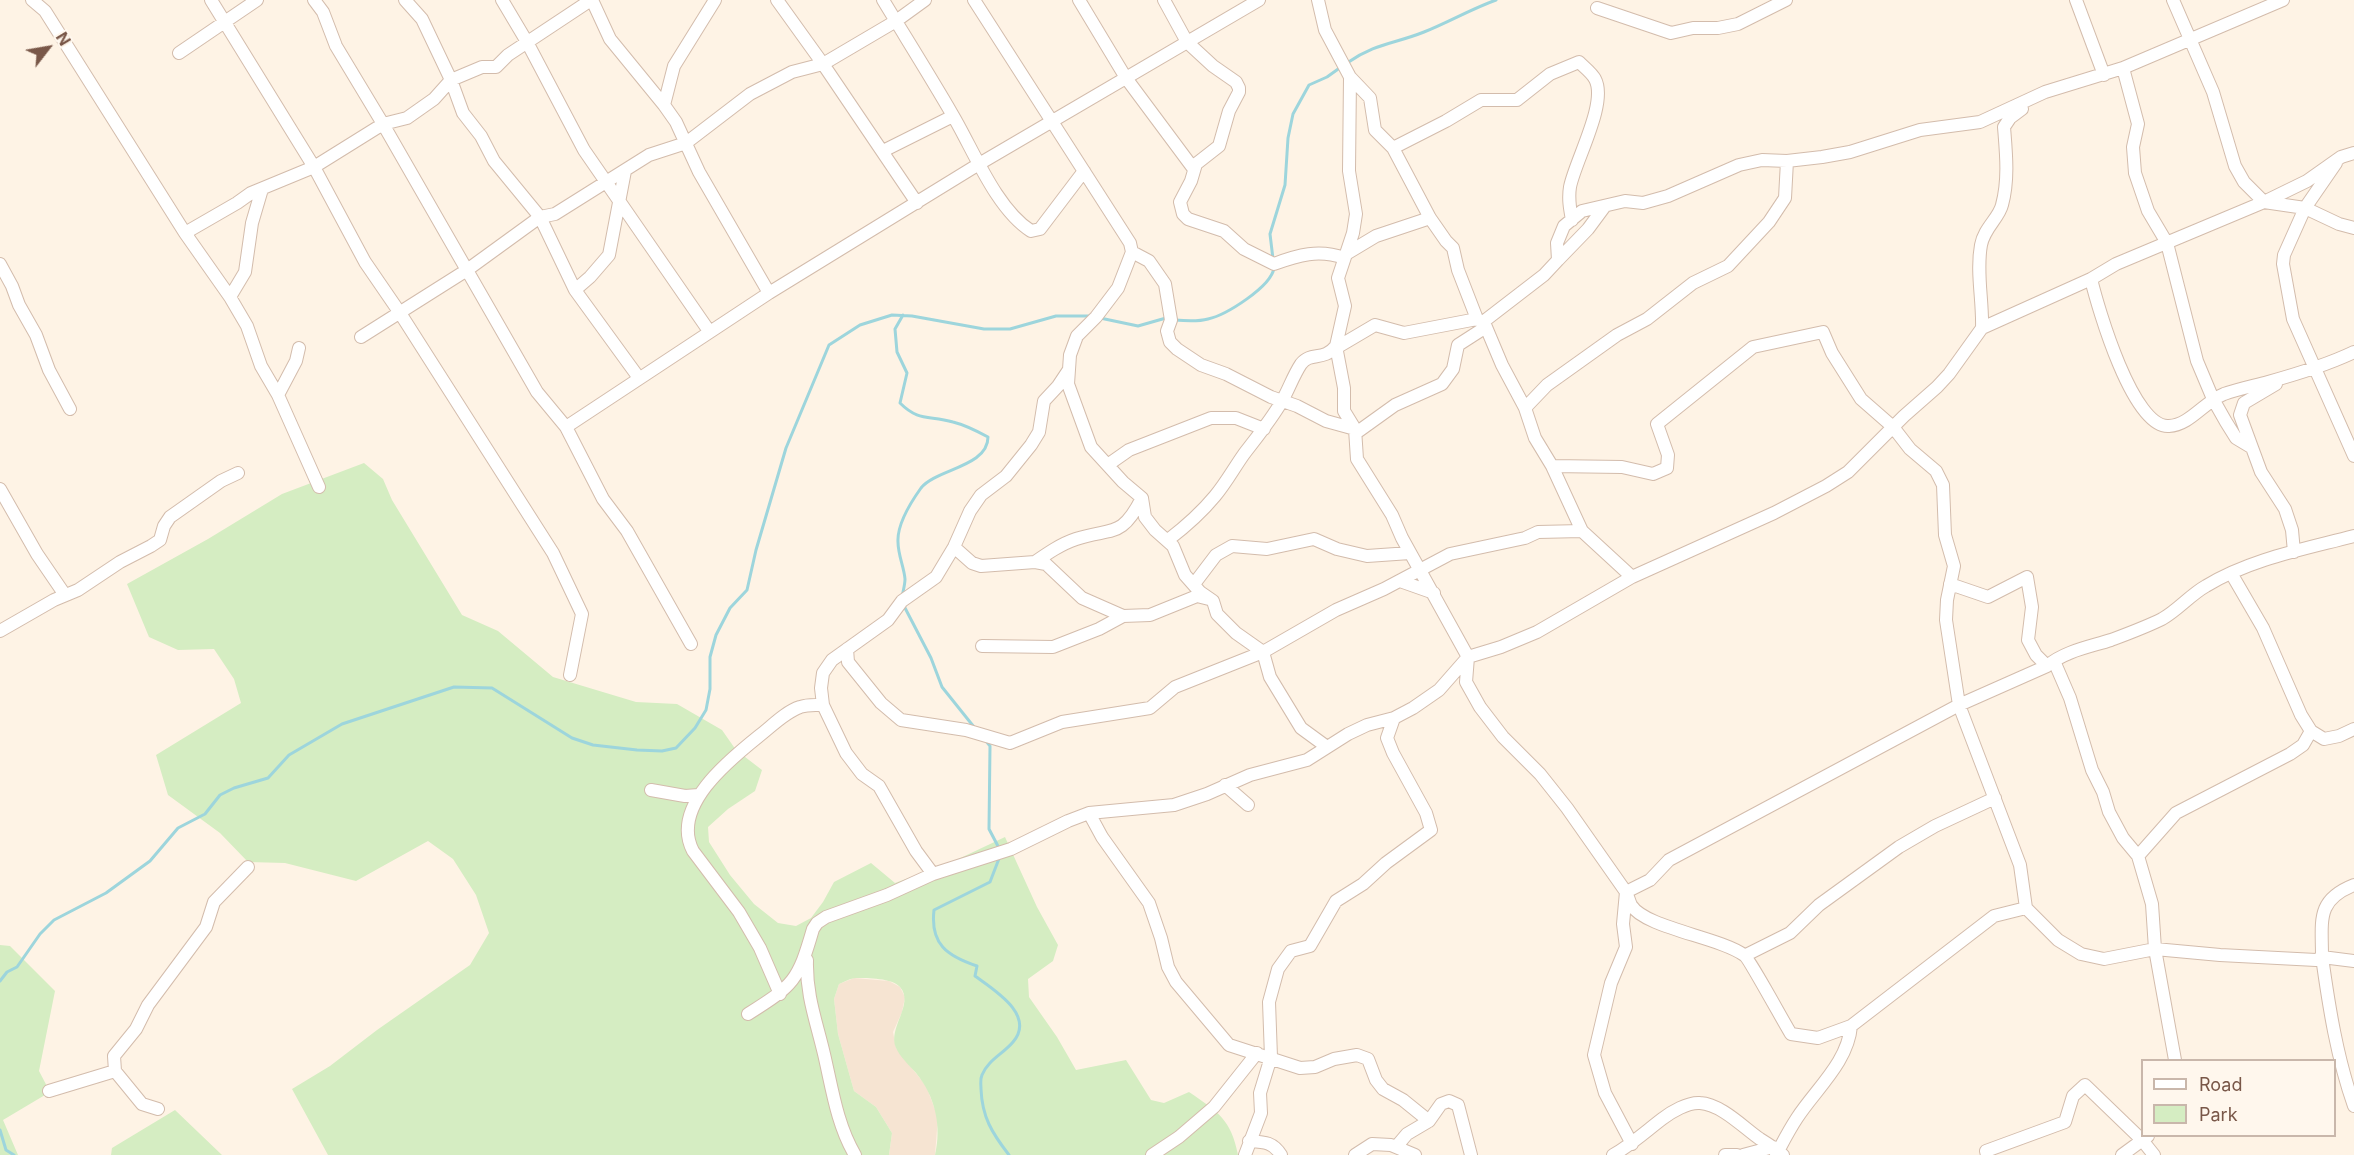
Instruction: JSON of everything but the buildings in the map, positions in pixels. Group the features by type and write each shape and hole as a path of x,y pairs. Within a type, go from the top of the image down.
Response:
{"street":[{"path":"32,0 45,11 184,233 230,297 247,326 261,366 278,395 284,414 319,487"},
{"path":"211,0 314,167 365,262 553,553 582,614 570,675"},
{"path":"179,53 257,0"},
{"path":"314,0 323,12 336,46 537,392 566,428 603,499 627,531 691,644"},
{"path":"405,0 423,19 451,80 462,113 481,136 494,161 540,217 574,290 639,378"},
{"path":"502,0 604,183 709,331"},
{"path":"184,233 244,197 314,167 383,124 407,118 434,99 451,80 482,66 495,67 508,55 592,0 610,39 664,105 686,143 699,172 769,293"},
{"path":"664,105 674,66 715,0"},
{"path":"777,0 824,64 916,203"},
{"path":"883,0 998,196 1021,225 1031,231 1040,229 1084,171"},
{"path":"361,338 467,270 540,217 555,214 650,155 686,143 750,94 792,72 824,64 896,21 924,0"},
{"path":"974,0 1130,243 1132,252 1118,288 1096,317 1077,336 1070,355 1068,384 1087,441 1123,482 1142,498 1145,517 1155,530 1168,540 1177,553 1185,575 1200,592 1213,600 1217,614 1236,633 1263,652 1270,677 1301,728 1327,747"},
{"path":"1079,0 1126,78 1193,168"},
{"path":"1164,0 1187,42 1213,66 1236,82 1239,88 1229,111 1219,146 1200,159 1193,168 1191,182 1180,202 1183,214 1188,219 1224,231 1244,249 1274,264 1296,256 1325,252 1345,256 1376,236 1430,218"},
{"path":"566,428 769,293 979,164 1258,0"},
{"path":"1318,0 1325,30 1350,77 1370,98 1375,130 1393,148 1430,218 1446,242 1453,248 1458,270 1482,323 1525,408 1536,438 1552,466 1582,531 1632,577"},
{"path":"1597,8 1671,33 1693,28 1718,28 1738,24 1786,0"},
{"path":"2076,0 2104,75"},
{"path":"2173,0 2212,92 2235,166 2244,182 2264,202 2306,208 2339,224 2354,228"},
{"path":"1558,260 1557,243 1564,226 1582,212 1625,201 1643,203 1668,196 1739,165 1762,160 1787,161 1850,152 1920,130 1980,122 2062,86 2123,68 2283,0"},
{"path":"1393,148 1481,100 1517,100 1550,74 1579,62 1595,79 1598,97 1570,187 1569,202 1572,220"},
{"path":"2123,68 2138,124 2133,147 2135,173 2148,211 2167,243 2197,361 2213,399 2236,438 2251,447"},
{"path":"1350,77 1349,171 1356,214 1338,278 1345,306 1336,347 1344,388 1344,411 1356,431 1357,459 1392,515 1410,553 1468,657 1466,682 1480,707 1503,737 1540,774 1567,808 1626,892 1632,906 1642,916 1746,955 1791,1034 1818,1038 1851,1026 1994,916 2026,908"},
{"path":"1983,328 1981,242 2002,207 2006,158 2004,127 2010,117 2032,100"},
{"path":"883,151 953,116"},
{"path":"748,1014 789,986 798,974 813,929 826,916 887,895 933,874 1011,849 1089,813 1174,804 1207,794 1250,775 1307,760 1367,725 1394,718 1439,690 1468,657 1502,647 1537,632 1632,577 1774,513 1826,486 1858,464 1949,375 1983,328 2091,279 2116,264 2264,202 2307,181 2341,158 2354,153"},
{"path":"2341,158 2306,208 2284,255 2283,264 2293,319 2354,456"},
{"path":"1525,408 1547,385 1617,335 1647,319 1693,283 1728,266 1769,222 1785,198 1787,161"},
{"path":"574,290 590,277 609,255 625,171"},
{"path":"230,297 245,272 252,223 262,189"},
{"path":"1356,431 1395,405 1442,384 1453,369 1458,345 1482,323 1544,275 1588,229 1605,206"},
{"path":"1132,252 1149,261 1165,284 1171,320 1167,331 1170,342 1187,357 1282,401 1297,405 1326,421 1356,431"},
{"path":"0,264 36,335 49,370 70,409"},
{"path":"2091,279 2098,310 2127,383 2152,421 2167,427 2182,423 2223,394 2289,376 2354,352"},
{"path":"1168,540 1186,526 1216,495 1264,429 1303,361 1309,357 1328,354 1375,325 1404,333 1482,323"},
{"path":"1552,466 1622,467 1653,474 1667,468 1668,455 1657,424 1753,347 1823,332 1832,354 1861,399 1893,428 1910,449 1936,471 1943,485 1945,535 1954,566 1947,600 1946,620 1959,705 2020,865 2026,908 2058,940 2080,954 2104,959 2155,949 2220,955 2316,960 2322,957 2354,961"},
{"path":"278,395 297,361 299,348"},
{"path":"933,874 905,833 884,792 874,781 862,774 846,753 823,705 821,688 823,673 832,660 888,620 902,601 936,577 954,547 970,511 981,495 1006,476 1031,445 1039,432 1044,401 1058,386 1070,367"},
{"path":"2289,376 2244,402 2240,415 2262,472 2285,509 2292,530 2294,552"},
{"path":"1109,464 1129,450 1211,418 1236,418 1264,429"},
{"path":"0,631 78,590 120,562 151,546 160,540 164,526 170,517 238,473"},
{"path":"0,489 37,554 65,595"},
{"path":"1035,562 1061,545 1077,538 1111,532 1122,527 1132,517 1142,498"},
{"path":"847,649 848,662 881,703 901,720 966,730 1010,743 1062,722 1150,708 1175,687 1263,652 1336,610 1401,581 1450,554 1465,549 1512,542 1538,532 1582,531"},
{"path":"1626,892 1650,880 1669,861 1959,705 2162,618 2205,586 2231,573 2294,552 2354,536"},
{"path":"1194,584 1216,555 1232,546 1267,549 1314,539 1337,549 1367,556 1410,553"},
{"path":"954,547 972,563 981,566 1035,562 1046,564 1082,598 1122,616 1150,615 1197,596 1213,600"},
{"path":"2231,573 2263,628 2301,715 2311,731 2324,740 2354,729"},
{"path":"1950,584 1988,597 2027,577 2032,607 2028,640 2036,655 2051,664 2070,698 2092,770 2103,792 2109,812 2123,838 2138,856 2152,904 2155,949 2175,1059"},
{"path":"1401,581 1434,593"},
{"path":"982,646 1053,647 1099,629 1122,616"},
{"path":"780,994 760,948 688,842 687,828 699,795 723,767 782,717 802,706 823,705"},
{"path":"1245,1155 1261,1113 1260,1093 1270,1057 1269,1002 1278,969 1291,951 1311,946 1336,902 1363,884 1386,863 1431,830 1426,813 1387,738 1394,718"},
{"path":"2138,856 2176,813 2290,754 2303,745 2311,731"},
{"path":"1225,785 1248,805"},
{"path":"651,790 684,796 699,795"},
{"path":"1746,955 1790,933 1819,904 1899,847 1935,826 1995,798"},
{"path":"1089,813 1102,837 1149,903 1168,967 1176,982 1229,1045 1300,1068 1315,1067 1334,1059 1357,1055 1368,1059 1376,1080 1383,1089 1403,1100 1429,1121"},
{"path":"158,1109 142,1104 116,1071 114,1056 136,1029 148,1005 206,927 214,902 248,867"},
{"path":"2354,885 2331,896 2324,907 2322,957 2329,1007 2344,1080 2354,1106"},
{"path":"1626,892 1623,924 1626,947 1611,983 1594,1055 1605,1093 1632,1148"},
{"path":"807,951 806,983 815,1024 840,1120 847,1142 855,1155"},
{"path":"1778,1152 1798,1116 1820,1089 1850,1041 1851,1026"},
{"path":"1152,1155 1179,1137 1214,1107 1257,1053"},
{"path":"49,1091 116,1071"},
{"path":"1987,1155 1986,1151 2065,1122 2073,1096 2085,1085 2141,1134"},
{"path":"1396,1147 1407,1134 1429,1121 1441,1104 1449,1101 1458,1105 1471,1155"},
{"path":"1613,1155 1632,1148 1664,1118 1685,1106 1701,1102 1744,1125 1778,1152"},
{"path":"2122,1155 2145,1138 2154,1155"},
{"path":"1249,1141 1268,1142 1276,1147 1281,1155"},
{"path":"1355,1155 1372,1144 1396,1147 1415,1155"},
{"path":"1743,1155 1778,1152"},
{"path":"1725,1155 1737,1155"}],"shaded area":[{"path":"854,978 889,981 900,987 905,997 902,1012 893,1032 896,1048 926,1086 938,1117 935,1155 889,1155 892,1133 876,1107 854,1091 838,1034 834,999 839,984"}],"green space":[{"path":"364,463 383,479 392,500 462,615 498,631 553,677 636,702 677,704 722,730 736,750 762,770 755,791 728,809 708,827 709,842 730,875 754,904 778,923 796,926 811,918 834,882 871,863 895,883 952,862 1005,837 1037,907 1058,945 1053,961 1028,979 1029,997 1057,1037 1076,1070 1126,1060 1151,1100 1164,1103 1189,1092 1222,1118 1231,1133 1238,1155 935,1155 938,1133 932,1101 923,1082 896,1048 894,1040 903,1008 904,994 900,987 891,982 856,978 839,984 834,999 838,1034 854,1091 876,1107 892,1133 889,1155 328,1155 292,1089 330,1066 470,965 489,933 476,895 453,859 428,841 356,881 285,863 248,862 220,833 168,795 156,755 241,703 234,679 214,649 178,650 149,637 127,584 282,494"},
{"path":"0,945 10,946 55,991 39,1071 50,1092 3,1120 18,1155 0,1155"},
{"path":"175,1110 222,1155 111,1155 112,1148"}],"waterway":[{"path":"1347,63 1367,51 1424,32 1496,0"},
{"path":"1273,259 1270,234 1285,185 1288,138 1293,114 1309,85 1327,77 1341,67"},
{"path":"1175,320 1204,320 1225,312 1257,291 1274,268"},
{"path":"0,981 7,972 17,967 40,934 54,920 106,893 150,861 178,828 205,814 220,795 234,788 268,778 289,755 342,724 454,687 492,688 572,738 593,745 662,751 676,748 695,728 706,710 710,689 710,657 716,635 730,608 747,590 756,550 786,448 829,345 860,325 892,315 912,316 984,329 1010,329 1056,316 1090,316"},
{"path":"902,597 905,579 898,535 909,507 921,488 928,482 980,455 986,447 988,437 957,423 919,416 900,403 907,373 897,352 895,329 903,315"},
{"path":"1100,318 1138,326 1166,318"},
{"path":"904,606 931,658 942,687 974,727"},
{"path":"986,741 990,746 989,829 1000,850"},
{"path":"1000,856 990,882 934,910 933,922 938,940 943,947 957,958 977,966 975,976 1010,1004 1019,1022 1019,1032 1013,1042 988,1065 981,1080 983,1108 993,1132 1009,1155"},
{"path":"0,1130 6,1150 14,1155"}]}
